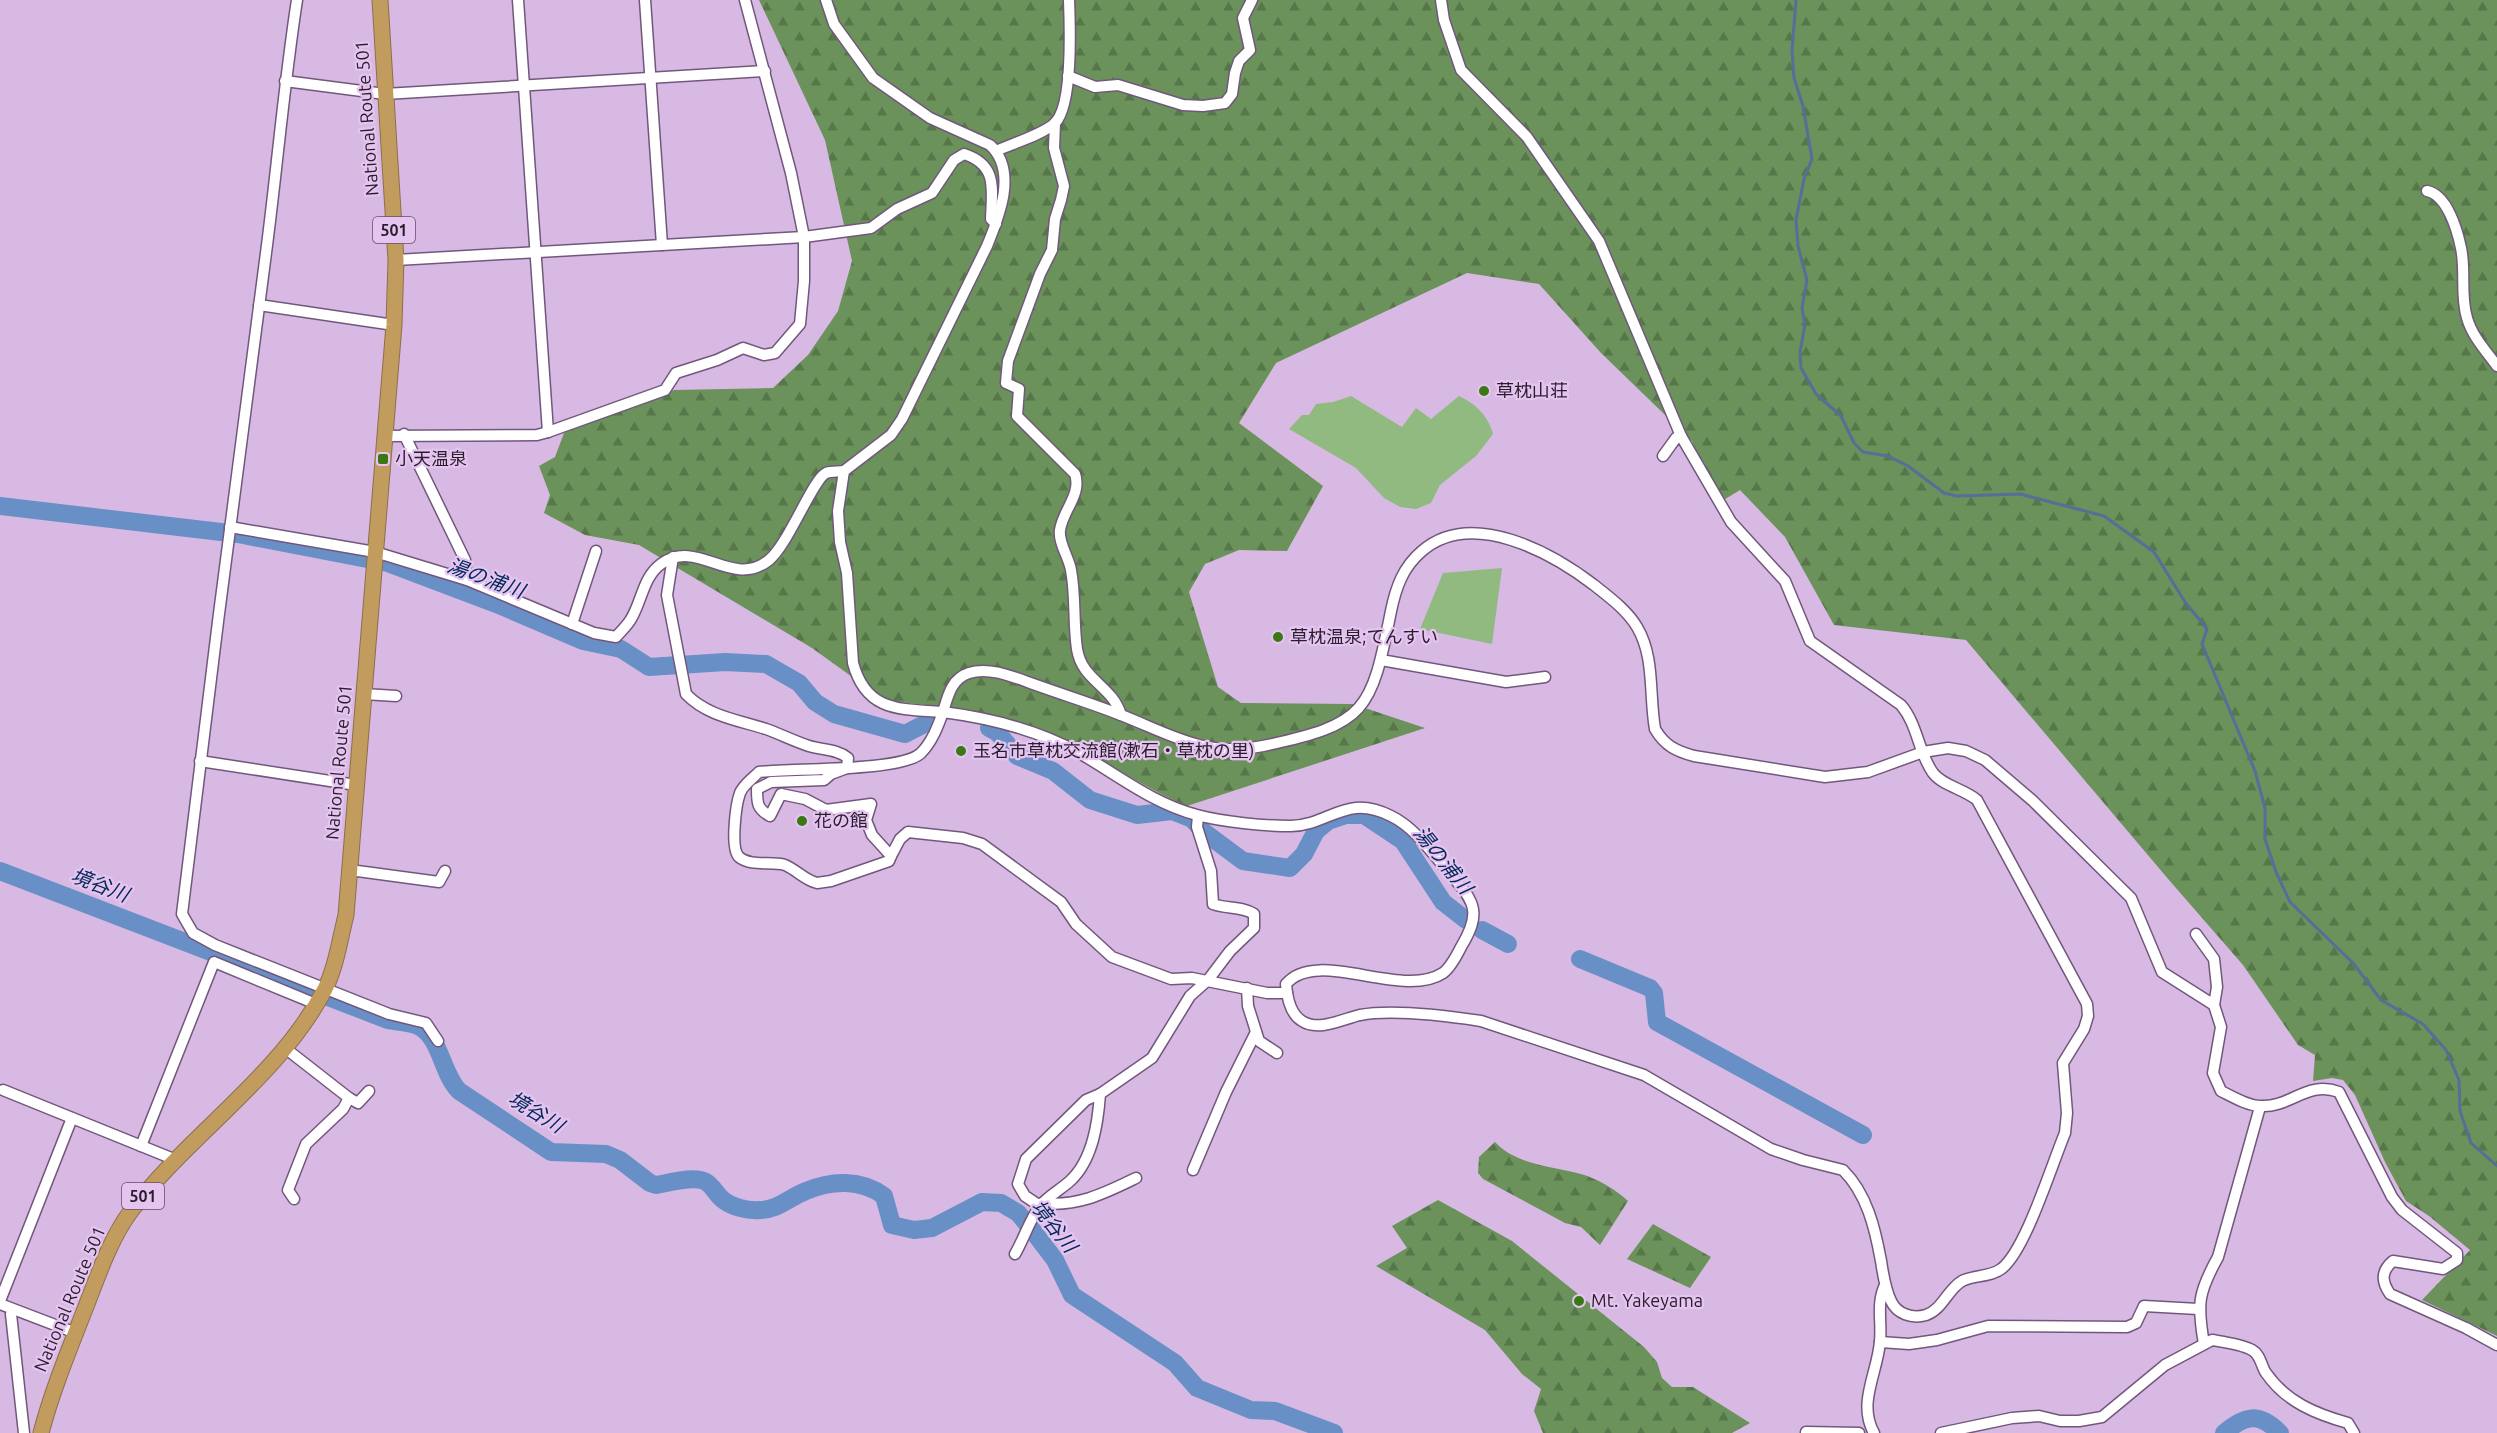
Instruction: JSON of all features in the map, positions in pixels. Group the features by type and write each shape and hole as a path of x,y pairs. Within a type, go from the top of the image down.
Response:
{"highway":[{"name":"National Route 501","path":"41,1433 49,1402 76,1333 118,1233 129,1213 158,1177 285,1048 320,996 346,915 385,436 396,260 380,0"}],"street":[{"path":"297,0 285,81 277,170 228,532 182,914 193,933 320,996"},
{"path":"518,0 548,432"},
{"path":"645,0 662,245"},
{"path":"385,436 404,434 537,435 665,390 676,373 717,360 743,348 764,355 775,353 800,324 804,281 804,237 765,71 745,0"},
{"path":"228,532 374,557 467,580 594,633 616,637 632,618 643,586 660,565 673,557 686,556 708,560 740,571 756,569 771,558 792,529 817,481 826,473 844,471 891,435 902,418 996,224 1005,175 996,151 977,138 930,118 873,78 834,24 826,0"},
{"path":"1069,0 1068,76 1061,112 1055,123 1054,148 1063,178 1063,193 1055,219 1052,250 1040,274 1008,361 1005,383 1019,389 1017,417 1075,474 1078,484 1059,532 1071,567 1076,601 1077,649 1082,668 1117,700 1121,715"},
{"path":"1068,76 1095,87 1118,86 1183,105 1203,106 1224,103 1232,94 1239,61 1250,50 1243,18 1252,0"},
{"path":"844,471 838,511 840,542 847,573 853,663 857,678 876,701 887,706 973,716 1030,732 1077,752 1161,803 1198,822 1293,826 1352,807 1371,809 1391,816 1406,826 1468,892 1474,912 1472,927 1444,973 1425,979 1402,981 1322,970 1292,977 1286,984 1287,993 1290,1007 1301,1021 1316,1026 1363,1014 1417,1014 1481,1021 1644,1076 1771,1149 1803,1161 1843,1170 1864,1198 1876,1235 1885,1285 1898,1310 1909,1316 1925,1315 1939,1307 1954,1286 1967,1279 1999,1271 2019,1249 2065,1133 2067,1113 2063,1063 2084,1029 2088,1016 2087,1004 1977,800 1956,786 1941,781 1933,772 1923,752 1911,716 1901,705 1810,641 1785,581 1731,522 1681,436 1599,242 1527,137 1461,70 1444,20 1441,0"},
{"path":"285,81 385,94 649,80 765,71"},
{"path":"996,151 1055,123"},
{"path":"396,260 804,237 871,228 897,209 932,193 954,160 964,154 976,158 985,166 992,182 991,219 996,224"},
{"path":"2427,191 2435,192 2444,201 2461,249 2463,300 2468,320 2497,366"},
{"path":"259,305 393,325"},
{"path":"404,434 465,560 467,580"},
{"path":"1662,456 1676,438 1681,436"},
{"path":"1287,993 1267,993 1208,980 1171,979 1112,957 1076,924 1061,902 982,844 963,838 908,832 900,838 889,861 831,881 817,883 808,881 783,865 753,862 740,858 735,851 735,824 741,791 759,772 847,768 895,763 920,754 936,732 952,685 969,673 980,671 1017,679 1121,715 1162,734 1205,748 1238,750 1270,745 1318,732 1348,720 1371,693 1381,660 1392,605 1406,566 1425,549 1444,538 1465,534 1496,536 1515,540 1544,552 1582,576 1637,626 1647,650 1655,729 1661,739 1674,750 1694,756 1825,777 1869,772 1923,752 1948,748 1966,751 1993,767 2033,801 2131,898 2162,972 2214,1005"},
{"path":"572,624 596,552"},
{"path":"673,557 667,595 686,694 695,704 720,716 767,729 809,746 842,754 848,758 847,768"},
{"path":"1381,660 1506,682 1545,677"},
{"path":"364,694 396,696"},
{"path":"200,760 356,785"},
{"path":"847,768 831,774 824,780 771,782 757,789 757,803 761,811 770,816 781,794 805,799 826,810 871,804 866,820 872,835 891,856"},
{"path":"1137,1178 1074,1204 1041,1204 1024,1196 1018,1184 1026,1159 1086,1100 1100,1094 1152,1058 1190,996 1208,980 1230,951 1254,928 1254,914 1247,910 1213,904 1211,871 1198,822"},
{"path":"350,870 440,882 445,871"},
{"path":"2196,934 2214,958 2217,987 2214,1005 2221,1027 2213,1073 2221,1091 2260,1107 2274,1105 2326,1087 2339,1092 2392,1197 2402,1209 2457,1253 2457,1260 2443,1269 2393,1261 2386,1266 2382,1275 2390,1294 2497,1345"},
{"path":"141,1146 214,962 320,996 426,1023 438,1041"},
{"path":"1247,987 1248,1006 1259,1041 1277,1053"},
{"path":"1193,1170 1226,1092 1256,1032"},
{"path":"285,1048 358,1103 369,1090"},
{"path":"3,1090 176,1160"},
{"path":"1015,1254 1041,1204 1072,1179 1087,1155 1099,1114 1100,1094"},
{"path":"294,1198 288,1190 306,1144 343,1109 349,1098"},
{"path":"2204,1344 2198,1309 2208,1275 2218,1257 2260,1107"},
{"path":"72,1118 0,1303 10,1314 76,1333"},
{"path":"1874,1433 1869,1424 1867,1395 1880,1342 1879,1298 1885,1285"},
{"path":"1880,1342 1909,1344 1937,1340 1988,1326 2127,1328 2136,1323 2144,1306 2198,1309"},
{"path":"10,1314 24,1433"},
{"path":"1941,1433 2012,1418 2039,1416 2070,1421 2102,1417 2142,1381 2165,1365 2212,1340 2252,1350 2258,1356 2266,1374 2295,1402 2316,1414 2348,1423 2354,1433"},
{"path":"1806,1432 1859,1433"}],"green space":[{"path":"759,0 2497,0 2497,1336 2422,1300 2470,1250 2429,1216 2406,1201 2385,1162 2355,1095 2343,1080 2332,1078 2313,1081 2315,1055 2298,1045 2243,965 1966,640 1834,625 1785,537 1740,490 1722,501 1701,465 1692,441 1601,353 1539,284 1467,273 1276,363 1239,423 1323,486 1287,551 1239,550 1205,564 1189,592 1218,687 1241,703 1353,704 1425,728 1187,806 1062,739 1025,724 987,714 890,701 880,697 812,648 639,545 585,535 544,513 550,495 539,466 555,457 564,433 674,390 773,388 808,355 838,311 852,261 825,140"},
{"path":"1351,396 1402,427 1416,408 1431,419 1459,396 1480,411 1493,434 1476,456 1440,485 1431,503 1416,509 1400,507 1384,498 1356,468 1289,429 1302,415 1309,415 1316,404 1333,402"},
{"path":"1502,568 1492,644 1420,629 1443,573"},
{"path":"1495,1142 1513,1156 1594,1179 1628,1201 1600,1245 1581,1227 1565,1223 1483,1179 1478,1173 1479,1157"},
{"path":"1438,1200 1512,1241 1644,1347 1657,1362 1662,1378 1672,1387 1693,1387 1750,1423 1732,1433 1543,1433 1534,1411 1541,1389 1522,1374 1485,1330 1376,1266 1407,1248 1392,1226"},
{"path":"1653,1224 1711,1257 1690,1288 1627,1259"}],"waterway":[{"path":"1796,0 1792,51 1794,78 1803,106 1812,159 1804,179 1796,220 1798,246 1807,280 1802,308 1805,325 1800,352 1801,368 1816,394 1841,416 1854,443 1863,452 1888,456 1908,466 1944,493 1957,496 2020,494 2104,516 2154,552 2185,602 2207,629 2202,644 2255,771 2265,808 2265,839 2276,872 2290,902 2353,963 2381,1000 2423,1024 2446,1050 2459,1080 2460,1111 2471,1143 2497,1166"},
{"name":"湯の浦川","path":"0,506 238,534 388,563 499,605 583,641 621,649 649,667 725,662 766,664 799,683 815,702 834,714 905,734 930,721"},
{"name":"湯の浦川","path":"989,728 998,733 1017,756 1053,771 1090,800 1137,815 1172,811 1192,819 1204,832 1243,861 1290,868 1304,854 1316,831 1328,821 1346,815 1364,815 1403,841 1443,902 1466,920"},
{"name":"境谷川","path":"0,871 388,1020 417,1025 433,1040 453,1084 459,1091 551,1152 606,1154 620,1160 656,1185 688,1179 701,1180 708,1183 726,1202 750,1210 773,1208 816,1187 836,1183 866,1186 884,1196 892,1225 914,1230 932,1228 982,1202 1001,1203 1018,1213 1033,1231 1055,1260 1072,1295 1175,1363 1197,1388 1251,1410 1275,1411 1334,1433"},
{"name":"湯の浦川","path":"1482,930 1508,944"},
{"name":"湯の浦川","path":"1580,959 1650,988 1654,993 1657,1022 1863,1135"},
{"name":"境谷川","path":"2224,1433 2239,1422 2252,1418 2265,1422 2280,1433"}],"place":[{"name":"草枕山荘","path":"1484,391"},
{"name":"小天温泉","path":"383,459"},
{"name":"草枕温泉;てんすい","path":"1278,637"},
{"name":"玉名市草枕交流館(漱石・草枕の里)","path":"961,751"},
{"name":"花の館","path":"802,821"},
{"name":"Mt. Yakeyama","path":"1579,1301"}]}
